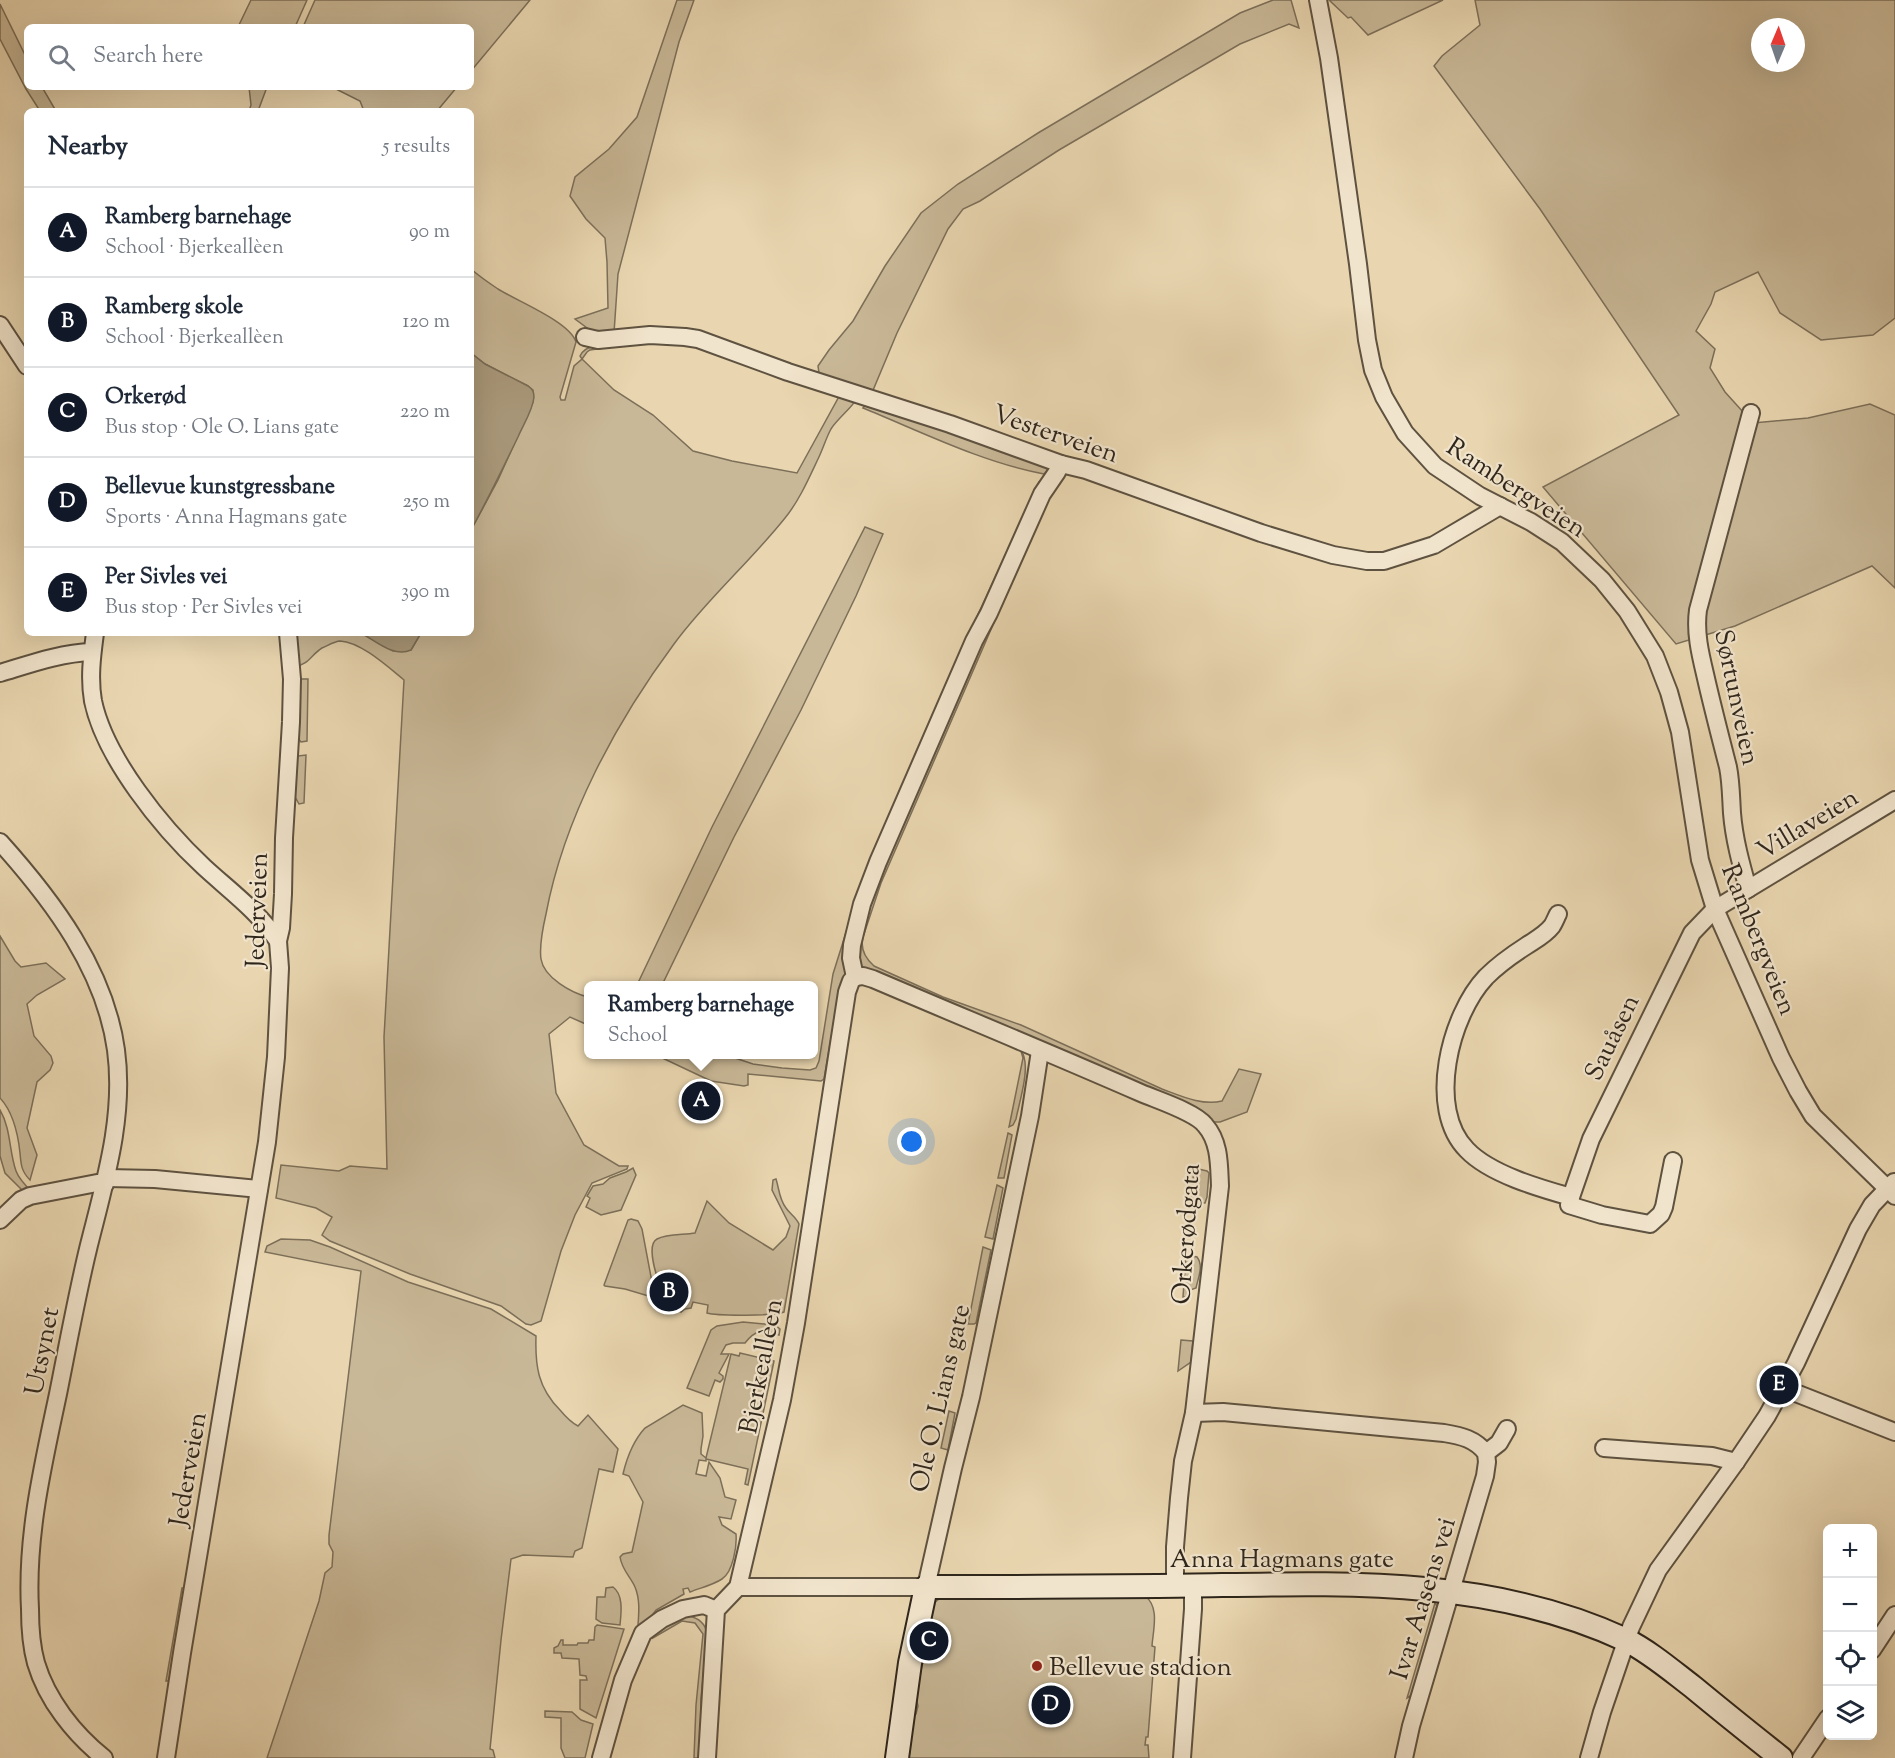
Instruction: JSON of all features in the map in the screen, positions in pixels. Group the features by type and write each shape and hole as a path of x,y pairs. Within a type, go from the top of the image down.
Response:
{"street":[{"name":"Rambergveien","path":"1318,0 1332,81 1367,340 1376,377 1384,397 1399,424 1425,457 1448,476 1562,542 1589,566 1627,610 1655,656 1669,692 1680,732 1700,860 1715,909 1781,1058 1806,1107 1822,1126 1893,1189"},
{"path":"0,325 24,361"},
{"name":"Vesterveien","path":"585,337 598,340 650,335 698,339 788,372 950,424 1061,464 1086,470 1261,534 1333,555 1367,561 1384,561 1434,545 1500,506"},
{"name":"Sørtunveien","path":"1748,889 1736,840 1728,767 1710,697 1696,627 1698,610 1751,413"},
{"path":"855,977 851,958 853,937 875,870 974,641 989,613 1042,494 1061,464"},
{"path":"95,636 91,688 97,714 115,755 131,781 175,837 202,865 251,908 278,941"},
{"name":"Jederveien","path":"166,1758 267,1142 276,1057 280,968 278,941 282,921 291,722 292,679 288,636"},
{"path":"0,673 49,658 76,652 92,652"},
{"name":"Villaveien","path":"1715,909 1895,800"},
{"name":"Utsynet","path":"0,842 48,899 70,932 92,973 106,1006 116,1048 119,1092 106,1181 70,1329 39,1488 30,1554 29,1590 32,1641 39,1671 50,1694 67,1720 80,1737 104,1758"},
{"name":"Sauåsen","path":"1571,1197 1591,1139 1683,950 1692,933 1715,909"},
{"path":"1558,914 1552,927 1495,968 1476,989 1454,1031 1446,1066 1446,1083 1452,1123 1460,1142 1473,1156 1488,1166 1532,1186 1571,1197 1569,1205 1602,1215 1650,1224 1664,1207 1674,1161"},
{"name":"Orkerødgata","path":"855,977 863,976 873,979 1190,1115 1204,1124 1215,1140 1220,1186 1194,1413 1183,1461 1175,1547 1184,1586 1193,1609 1182,1758"},
{"name":"Bjerkeallèen","path":"738,1587 782,1400 812,1228 847,992 855,977"},
{"name":"Ole O. Lians gate","path":"897,1758 910,1663 952,1468 971,1397 1030,1116 1040,1051"},
{"path":"0,1220 21,1200 30,1196 106,1181 144,1178 259,1189"},
{"path":"1589,1758 1602,1712 1627,1641 1658,1570 1736,1462 1783,1388 1854,1237 1872,1205 1893,1189"},
{"path":"1783,1388 1895,1432"},
{"path":"1194,1413 1223,1412 1444,1433 1474,1441 1486,1453 1499,1443 1507,1429"},
{"path":"1604,1448 1712,1456 1736,1462"},
{"name":"Ivar Aasens vei","path":"1404,1758 1450,1590 1485,1476 1486,1453"},
{"name":"Anna Hagmans gate","path":"738,1587 1308,1585 1450,1590 1537,1607 1564,1615 1627,1641 1672,1671 1784,1757"},
{"path":"707,1758 716,1610 738,1587"},
{"path":"602,1758 623,1680 644,1633 662,1619 683,1609 704,1605 716,1610"},
{"path":"1877,1643 1895,1616"},
{"path":"1784,1757 1823,1722"}],"shaded area":[{"path":"251,0 307,0 296,24 239,24"},
{"path":"315,0 530,0 474,67 474,24 304,24"},
{"path":"677,0 694,0 679,42 618,274 614,333 594,333 575,319 608,308 605,238 586,219 570,196 575,177 609,149 637,117"},
{"path":"1273,0 1291,0 1299,28 1289,24 1240,44 1059,150 980,201 963,209 948,229 897,333 871,395 823,380 818,366 853,321 885,266 921,213 958,184 1038,133 1240,13"},
{"path":"1329,0 1443,0 1368,35 1351,17 1348,18"},
{"path":"1475,0 1895,0 1895,318 1873,335 1821,340 1780,313 1758,272 1715,292 1696,331 1715,349 1710,368 1725,392 1753,423 1808,418 1870,404 1895,415 1895,588 1872,566 1735,626 1676,644 1543,487 1679,415 1540,209 1434,66 1442,56 1480,25"},
{"path":"0,4 24,53 24,85 0,39"},
{"path":"27,90 44,90 54,108 38,108"},
{"path":"249,90 266,90 259,108 250,108"},
{"path":"338,90 454,90 440,108 363,108 360,101"},
{"path":"474,271 498,289 542,312 572,334 576,342 561,400 565,400 574,366 582,359 614,390 653,415 693,451 797,473 841,393 857,398 831,429 807,482 790,511 772,534 687,627 653,674 613,738 595,772 565,842 554,878 544,925 541,959 547,972 560,984 584,996 584,1023 570,1017 549,1034 556,1093 584,1145 619,1166 628,1166 627,1169 592,1183 575,1215 561,1251 541,1321 531,1325 526,1324 501,1306 410,1274 330,1241 322,1235 332,1217 316,1208 276,1198 281,1165 339,1171 350,1166 387,1169 384,1037 404,680 365,650 348,642 340,641 322,648 307,661 296,666 291,636 366,636 393,651 411,650 419,636 474,636 474,524 498,480 533,402 533,390 528,386 485,364 474,355"},
{"path":"626,345 590,350 582,359 580,356 583,351 594,346"},
{"path":"474,355 485,364 528,386 534,393 528,417 474,524"},
{"path":"866,404 1047,466 1047,471 1044,474 1021,469 975,454 863,408"},
{"path":"1039,482 1044,482 966,648 847,967 835,1015 824,1079 821,1081 748,1074 748,1085 744,1086 711,1081 664,1059 738,1059 753,1064 782,1068 810,1070 816,1068 833,974 865,872 946,684"},
{"path":"865,527 883,534 801,710 734,837 664,981 639,981 712,827"},
{"path":"1022,558 881,883 863,937 864,953 874,966 943,997 1021,1025 1162,1089 1192,1100 1222,1101 1239,1069 1261,1074 1247,1112 1220,1122 1211,1122 862,969 856,962 869,897 922,771"},
{"path":"366,636 419,636 411,650 398,652 385,648"},
{"path":"299,679 308,679 307,741 301,742 297,737"},
{"path":"306,755 304,803 299,804 294,795 296,759 298,756"},
{"path":"0,936 21,967 46,963 65,979 37,995 27,1004 34,1036 51,1056 53,1063 50,1070 37,1082 27,1128 37,1155 30,1180 22,1167 14,1124 0,1098"},
{"path":"1021,1051 1024,1057 1025,1065 1024,1084 1016,1119 1009,1127 1023,1058"},
{"path":"0,1110 4,1117 16,1171 31,1191 24,1192 5,1173 0,1156"},
{"path":"1008,1133 1012,1135 1004,1178 998,1178"},
{"path":"633,1168 636,1175 621,1210 601,1215 586,1207 590,1198 587,1196 593,1186 603,1184 610,1178"},
{"path":"1194,1168 1209,1173 1205,1203 1191,1203"},
{"path":"776,1179 784,1205 799,1224 784,1312 722,1315 707,1313 708,1305 693,1302 691,1308 681,1312 669,1305 670,1299 676,1301 677,1298 669,1294 667,1298 664,1297 652,1258 653,1243 666,1236 695,1233 707,1201 729,1223 773,1250 786,1237 790,1226 772,1190 773,1180"},
{"path":"997,1185 1003,1188 993,1239 985,1237"},
{"path":"628,1220 638,1221 642,1229 655,1298 604,1285"},
{"path":"281,1239 310,1240 330,1247 408,1282 491,1309 536,1336 539,1376 553,1402 568,1419 578,1426 588,1415 618,1449 613,1472 599,1469 582,1548 575,1551 573,1557 523,1555 511,1559 490,1749 493,1750 495,1758 267,1758 319,1601 325,1573 332,1567 333,1552 329,1544 329,1535 361,1271 265,1252 267,1246"},
{"path":"983,1247 991,1250 976,1323 968,1324"},
{"path":"1186,1255 1197,1257 1200,1268 1196,1288 1190,1290 1187,1297 1183,1297"},
{"path":"743,1322 775,1325 780,1329 779,1335 760,1332 745,1343 726,1345 721,1354 729,1354 719,1373 723,1379 720,1382 715,1380 709,1396 687,1388 711,1330 717,1326"},
{"path":"1181,1340 1193,1341 1191,1362 1178,1371"},
{"path":"740,1353 774,1361 748,1485 745,1484 748,1469 706,1459 706,1461 699,1460 696,1474 706,1476 709,1462 720,1478 725,1497 736,1500 731,1519 719,1517 722,1525 736,1534 732,1565 722,1579 690,1592 688,1588 683,1589 684,1594 656,1610 644,1626 638,1625 637,1592 622,1566 620,1557 632,1552 643,1502 629,1476 623,1474 629,1455 645,1428 683,1405 702,1413 701,1454 706,1458 731,1354 739,1356"},
{"path":"949,1411 955,1413 948,1450 941,1448"},
{"path":"613,1587 617,1590 620,1600 620,1625 602,1623 596,1619 597,1597 605,1597 606,1588"},
{"path":"182,1588 185,1588 170,1681 166,1681"},
{"name":"Bellevue stadion","path":"943,1596 1145,1596 1153,1606 1152,1646 1155,1647 1148,1737 1146,1737 1145,1745 1148,1745 1149,1758 909,1758 913,1714 916,1714 918,1706 915,1702 934,1603"},
{"path":"1435,1603 1437,1606 1412,1695 1407,1698"},
{"path":"689,1616 701,1622 707,1633 701,1699 700,1758 694,1758 696,1705 703,1634 695,1623 682,1621 653,1638 654,1634 671,1623"},
{"path":"597,1625 624,1629 596,1718 580,1709 580,1680 587,1680 586,1676 580,1675 579,1659 562,1658 561,1653 554,1653 554,1648 561,1640 563,1640 563,1645 577,1645 594,1640"},
{"path":"545,1711 572,1712 581,1720 593,1724 585,1758 565,1758 561,1748 561,1718 545,1717"}],"place":[{"name":"Ramberg barnehage","path":"701,1101"},
{"name":"Ramberg skole","path":"669,1292"},
{"name":"Per Sivles vei","path":"1779,1385"},
{"name":"Orkerød","path":"929,1641"},
{"name":"Bellevue stadion","path":"1037,1666"},
{"name":"Bellevue kunstgressbane","path":"1051,1705"}]}
